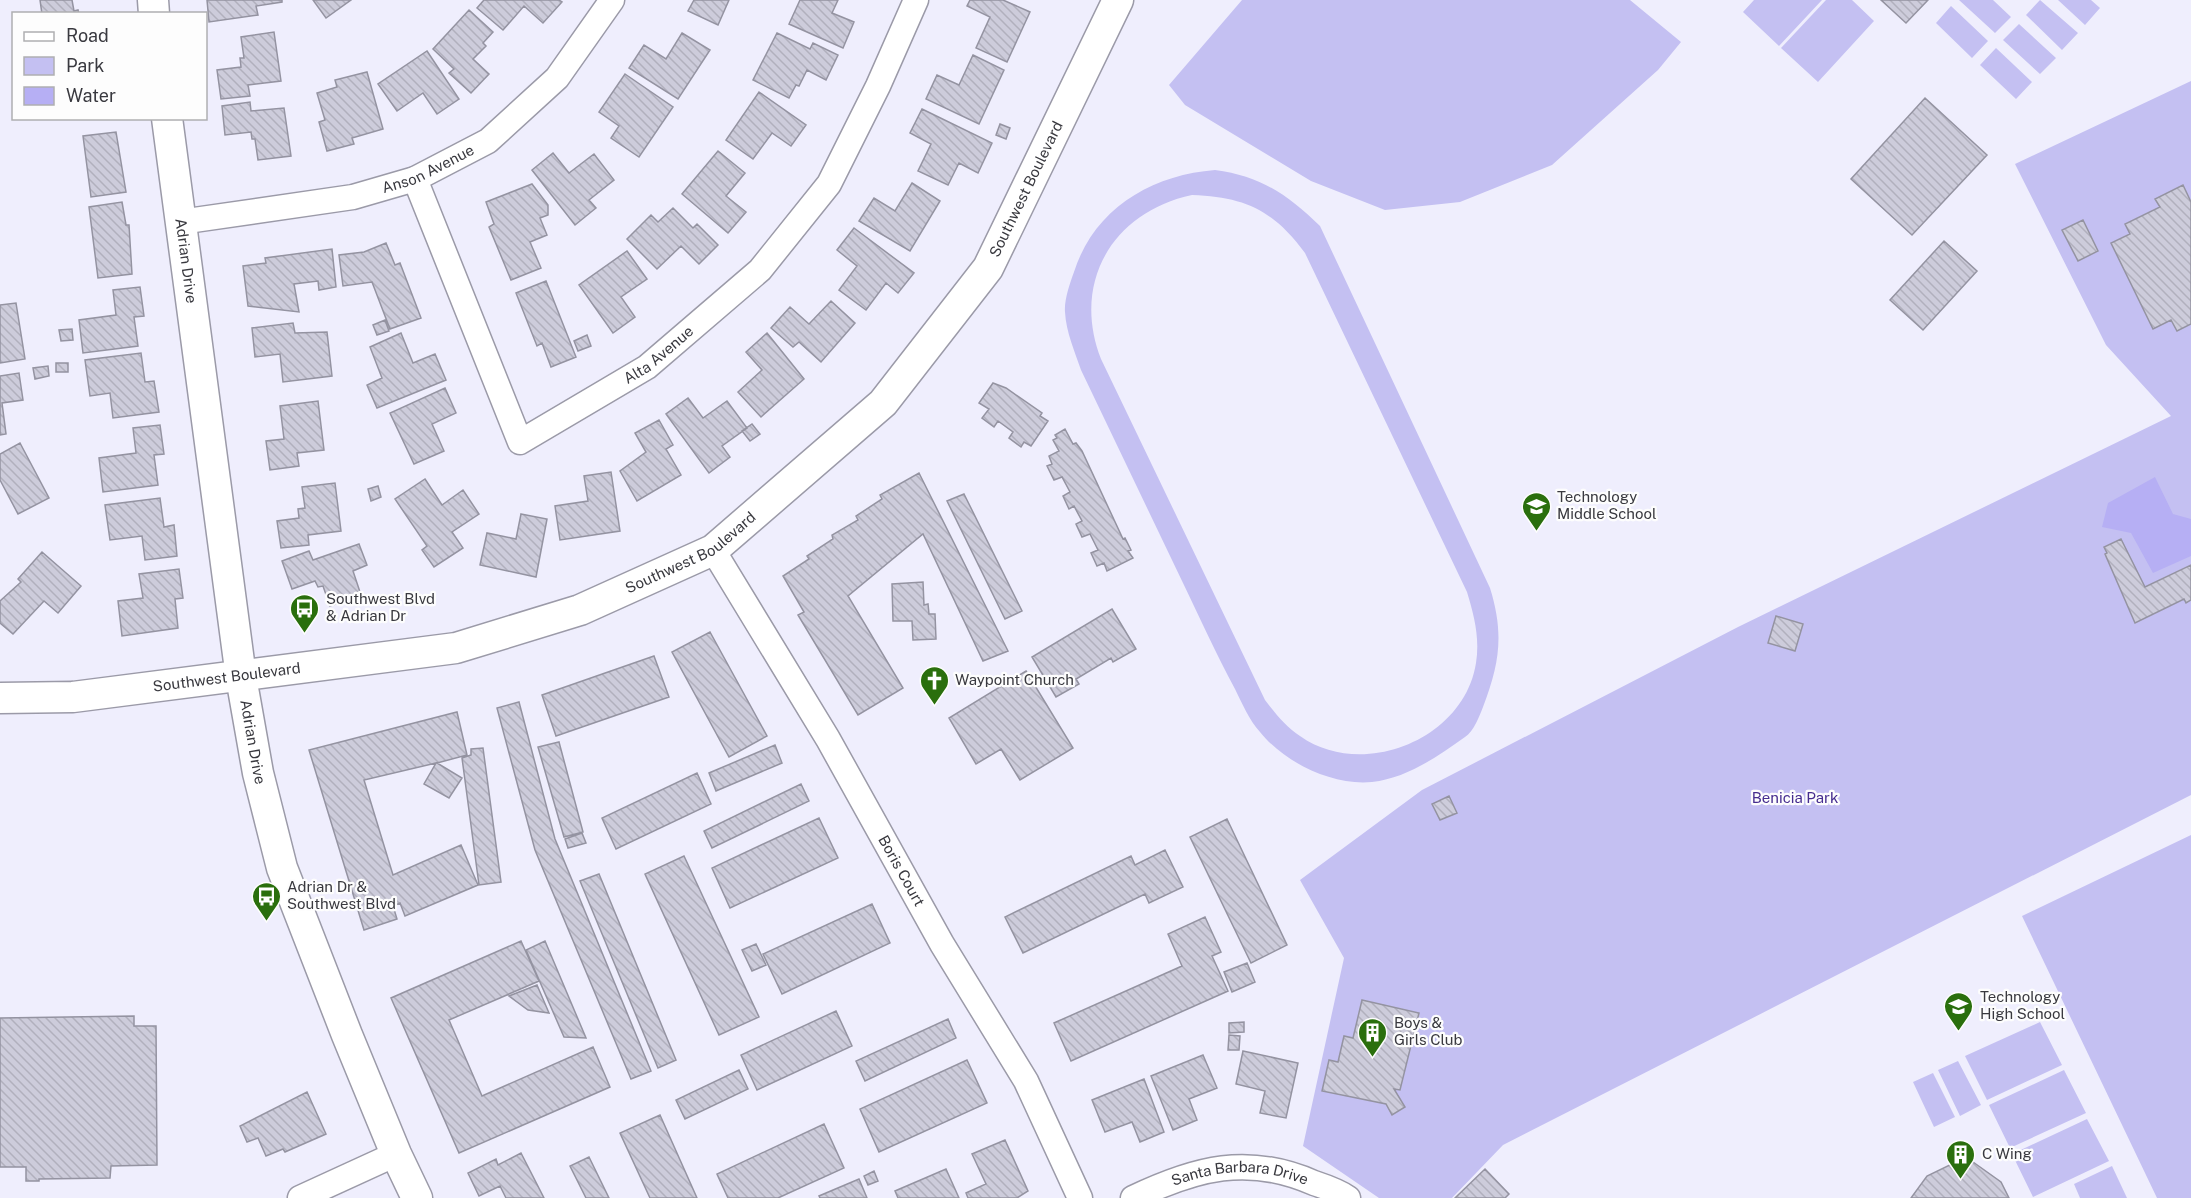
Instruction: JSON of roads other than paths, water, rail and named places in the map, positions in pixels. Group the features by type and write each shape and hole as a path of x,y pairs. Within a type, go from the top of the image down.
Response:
{"street":[{"name":"Anson Avenue","path":"180,222 353,197 416,179 488,141 557,78 612,0"},
{"name":"Alta Avenue","path":"416,179 520,442 647,367 760,270 829,184 878,86 916,0"},
{"name":"Southwest Boulevard","path":"0,698 73,697 456,648 580,610 713,550 884,403 988,268 1118,0"},
{"name":"Adrian Drive","path":"167,120 242,677 258,773 282,868 396,1154 417,1198"},
{"name":"Boris Court","path":"713,550 828,739 942,944 1026,1081 1080,1198"},
{"path":"300,1198 396,1154"},
{"name":"Santa Barbara Drive","path":"1133,1198 1162,1184 1204,1170 1240,1165 1288,1171 1348,1198"}],"water":[{"path":"2155,477 2173,514 2191,519 2191,556 2153,573 2131,533 2102,527 2108,503"}],"place":[{"name":"Technology Middle School","path":"1536,532"},
{"name":"Southwest Blvd & Adrian Dr","path":"305,634"},
{"name":"Waypoint Church","path":"934,706"},
{"name":"Adrian Dr & Southwest Blvd","path":"266,922"},
{"name":"Technology High School","path":"1959,1032"},
{"name":"Boys & Girls Club","path":"1373,1058"},
{"name":"C Wing","path":"1961,1180"}],"park label":[{"name":"Benicia Park","path":"1795,798"}]}
